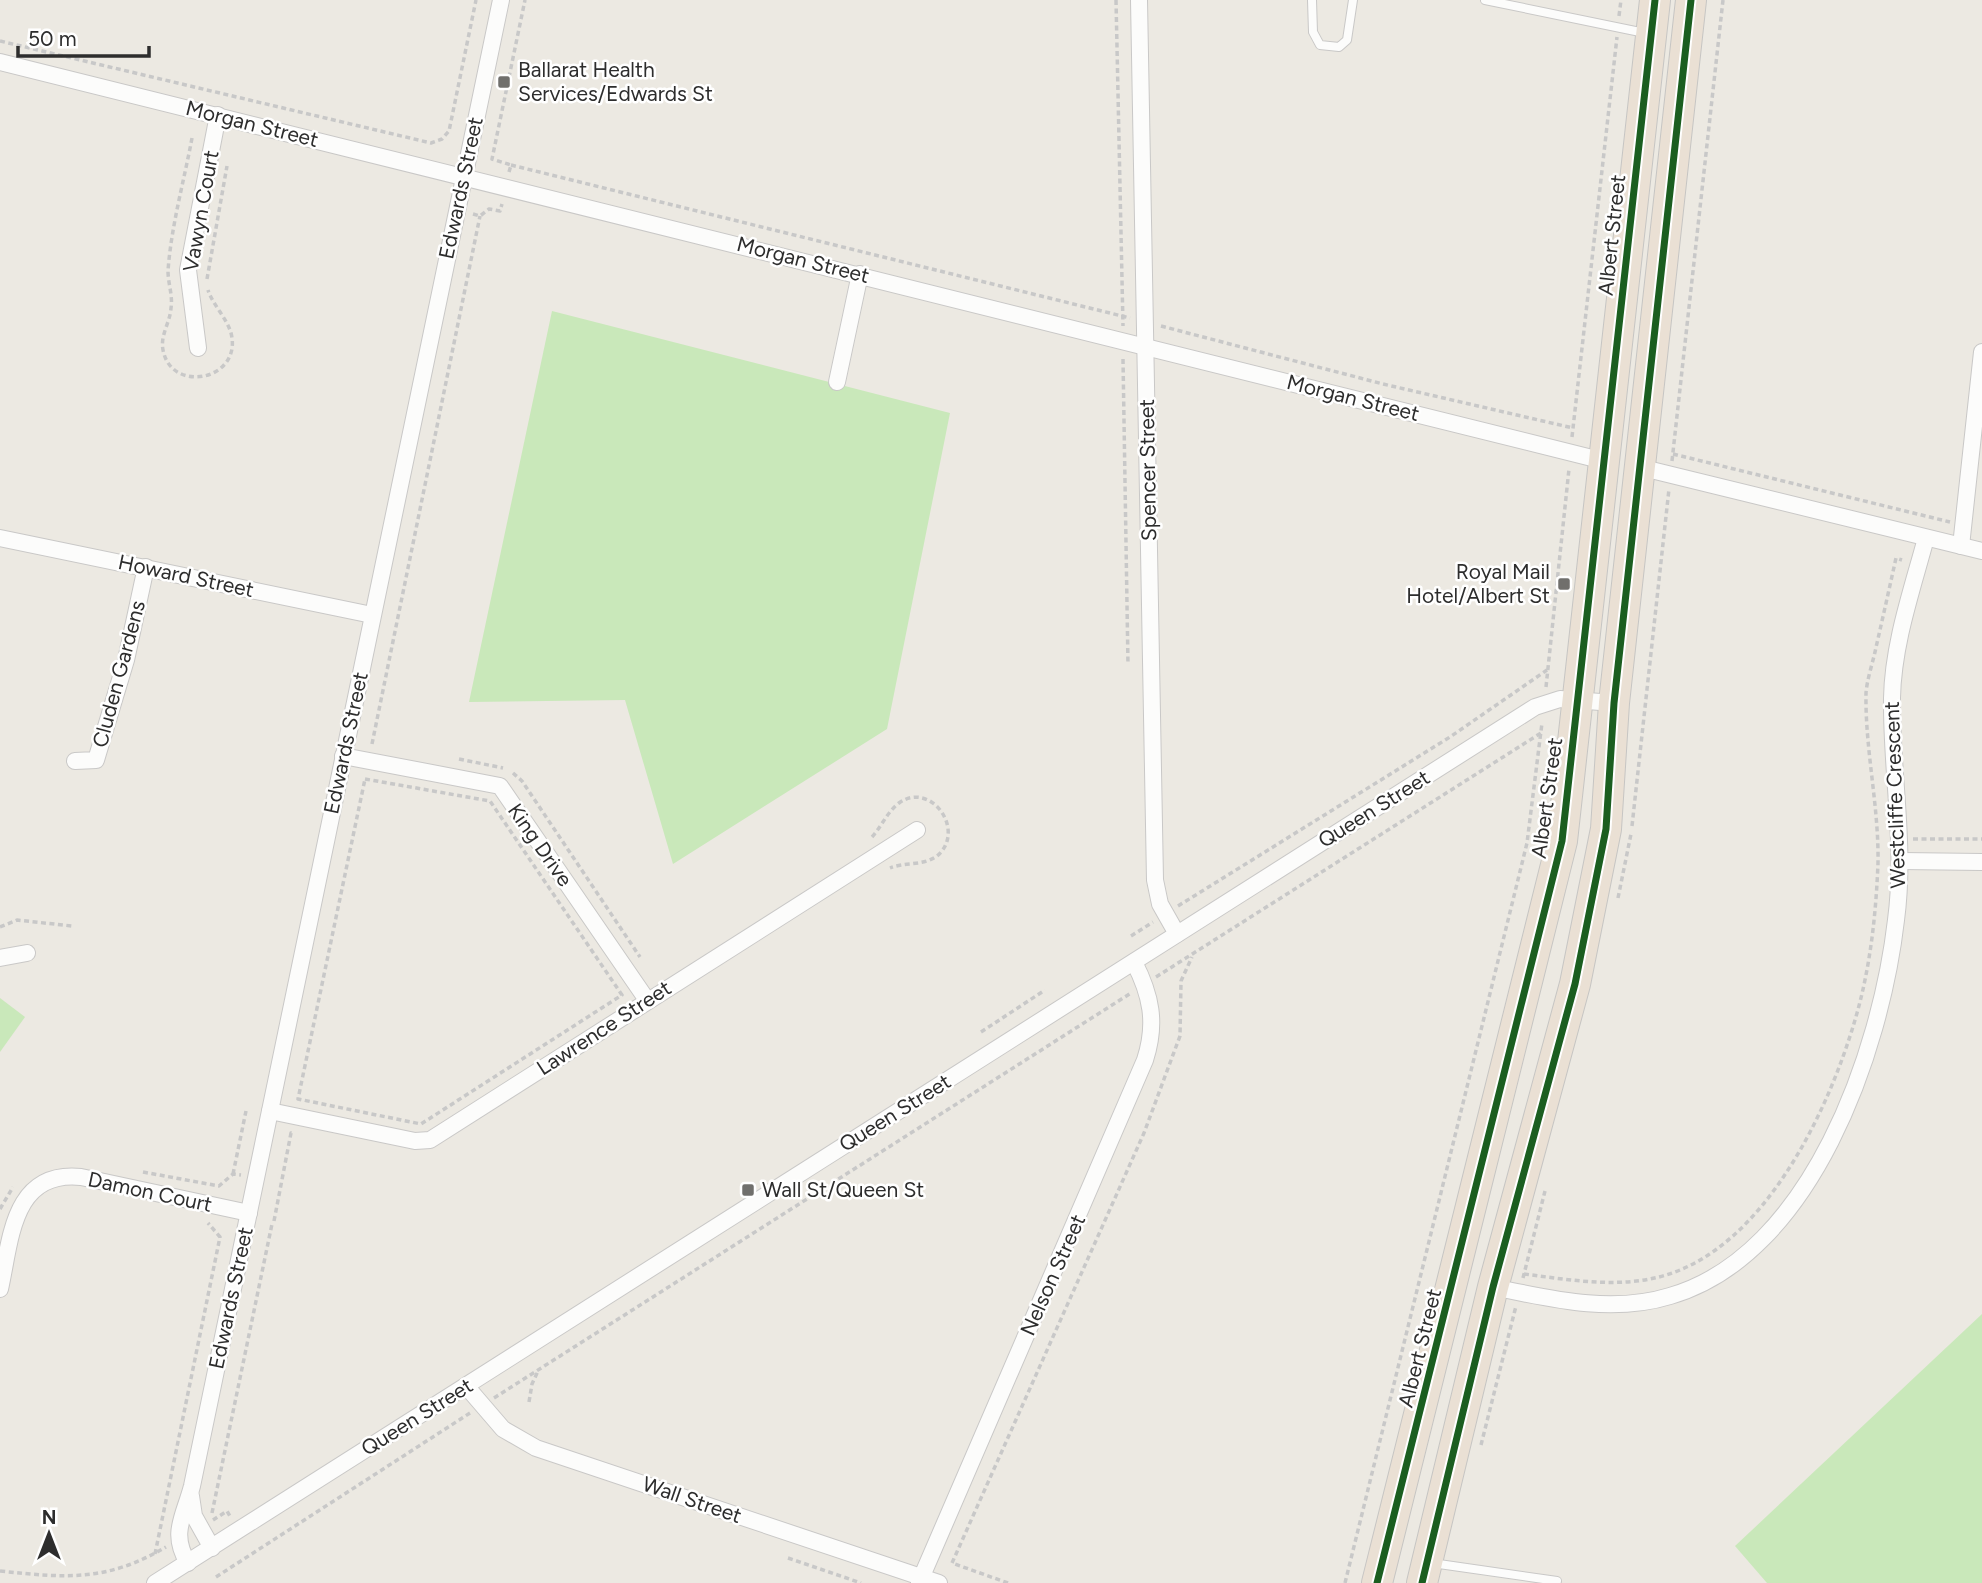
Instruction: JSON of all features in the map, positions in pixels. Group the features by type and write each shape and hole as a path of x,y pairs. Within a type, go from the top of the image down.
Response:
{"highway":[{"name":"Albert Street","path":"1377,1583 1408,1468 1562,841 1655,0"},
{"path":"1425,1572 1447,1478 1506,1290 1575,984 1606,829 1614,703 1691,0"},
{"path":"1408,1468 1447,1478"}],"street":[{"name":"Edwards Street","path":"177,1541 192,1486 501,0"},
{"name":"Spencer Street","path":"1139,0 1155,873 1158,898 1177,934"},
{"name":"Morgan Street","path":"0,62 1604,461"},
{"name":"Vawyn Court","path":"198,348 188,270 218,115"},
{"path":"837,382 860,274"},
{"path":"1961,545 1982,352"},
{"path":"1639,467 1982,551"},
{"name":"Howard Street","path":"0,538 372,615"},
{"name":"Westcliffe Crescent","path":"1506,1290 1600,1305 1658,1300 1685,1291 1716,1275 1767,1233 1806,1182 1862,1070 1888,977 1901,862 1892,687 1900,637 1926,538"},
{"name":"Cluden Gardens","path":"75,761 96,760 126,660 146,567"},
{"name":"Queen Street","path":"155,1583 1544,703 1578,699 1614,703"},
{"name":"King Drive","path":"343,756 500,786 648,1000"},
{"name":"Lawrence Street","path":"270,1111 415,1141 427,1141 918,830"},
{"path":"1901,862 1982,862"},
{"path":"0,958 27,954"},
{"name":"Nelson Street","path":"921,1580 1145,1060 1151,1038 1152,1012 1145,984 1134,962"},
{"name":"Damon Court","path":"0,1289 18,1211 32,1192 48,1181 81,1177 249,1213"},
{"name":"Wall Street","path":"466,1386 481,1407 509,1434 536,1448 921,1580 939,1583"},
{"name":"Edwards Street","path":"192,1486 192,1511 206,1524 212,1548"},
{"path":"177,1541 188,1563"}],"lane":[{"path":"1312,0 1316,40 1322,46 1339,47 1348,37 1353,0"},
{"path":"1485,0 1651,34"},
{"path":"1425,1572 1557,1581"}],"path":[{"path":"0,41 431,143 442,139 449,131 476,0"},
{"path":"525,0 492,159 1145,321 1383,384 1573,428"},
{"path":"1116,0 1128,664"},
{"path":"1345,1583 1527,843 1621,0"},
{"path":"1671,474 1723,0"},
{"path":"211,375 229,359 232,345 231,332 215,306 207,283 228,160"},
{"path":"372,744 480,216 489,209 500,211 511,164"},
{"path":"456,210 480,216"},
{"path":"1673,454 1963,526"},
{"path":"1131,936 1450,737 1547,670"},
{"path":"216,1577 1541,733"},
{"path":"365,779 490,801 622,995 421,1124 299,1099 365,779"},
{"path":"886,870 927,861 937,856 945,844 948,826"},
{"path":"1900,839 1982,839"},
{"path":"1481,1445 1506,1290 1524,1273 1607,1283 1651,1279 1678,1271 1734,1235 1762,1206 1800,1149 1832,1084 1847,1044 1858,1007 1874,925 1878,863"},
{"path":"0,927 17,920 72,926"},
{"path":"1008,1583 953,1563 954,1558 1144,1133 1180,1036 1181,981 1194,953"},
{"path":"981,1032 1045,990"},
{"path":"233,1174 246,1111"},
{"path":"206,1524 291,1133"},
{"path":"155,1554 220,1237 211,1224 202,1222 210,1185"},
{"path":"529,1402 532,1384 539,1369"},
{"path":"206,1524 227,1511 239,1530"},
{"path":"0,1571 82,1577 125,1568 177,1541"},
{"path":"788,1558 861,1583"},
{"path":"955,1574 958,1565"}],"green space":[{"path":"552,311 950,413 887,729 673,864 625,700 469,702"},
{"path":"0,998 25,1017 0,1052"},
{"path":"1982,1314 1982,1583 1767,1583 1735,1546"}],"cycle path":[{"path":"1377,1583 1562,841 1655,0"},
{"path":"1422,1583 1493,1287 1575,984 1606,829 1614,703 1691,0"}],"place":[{"name":"Ballarat Health Services/Edwards St","path":"504,82"},
{"name":"Royal Mail Hotel/Albert St","path":"1564,584"},
{"name":"Wall St/Queen St","path":"748,1190"}]}
